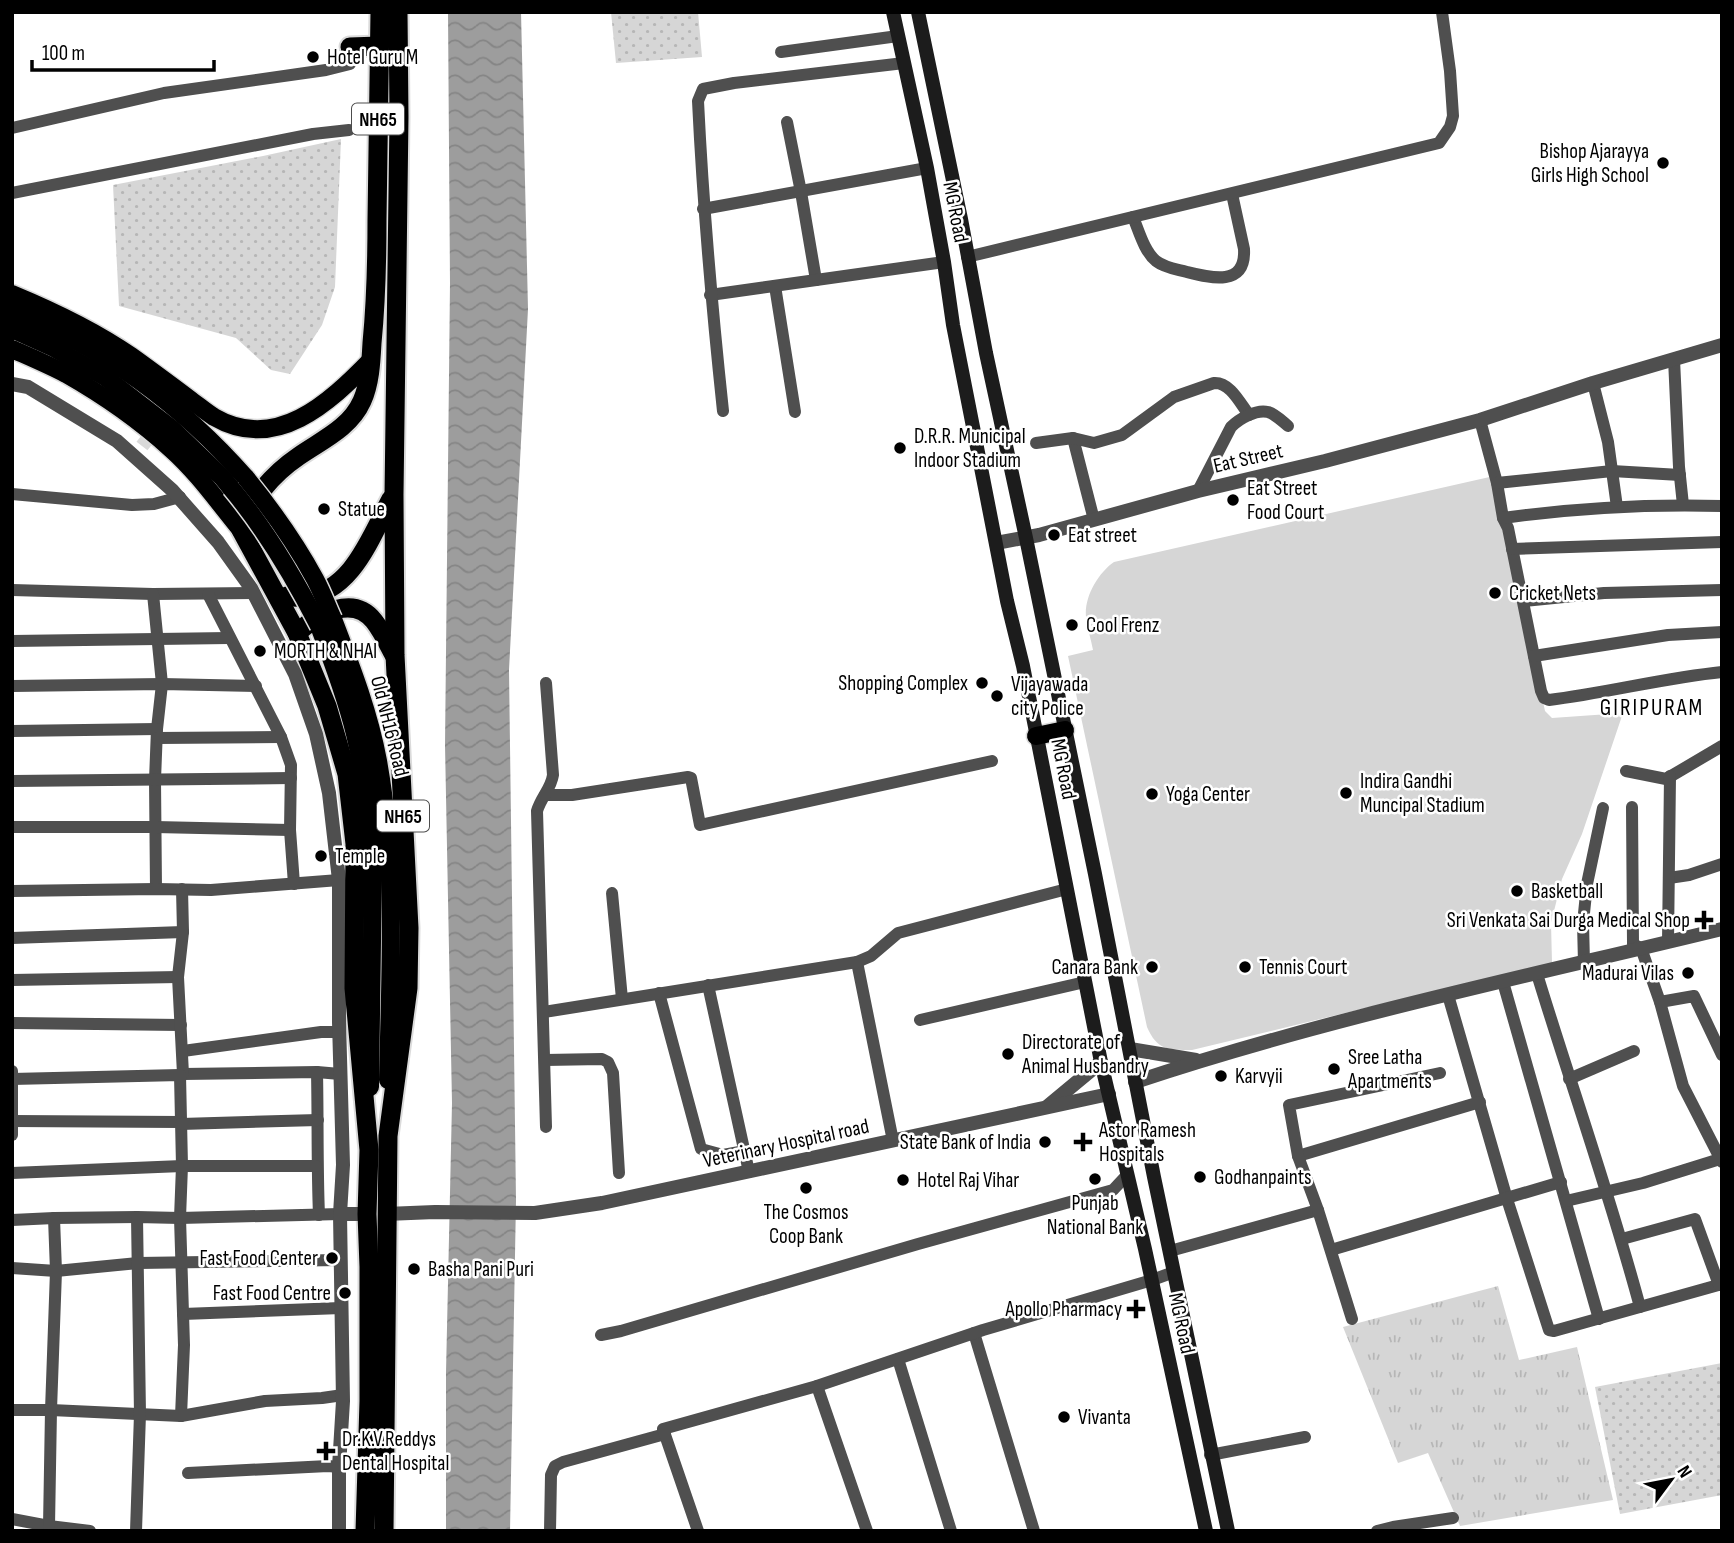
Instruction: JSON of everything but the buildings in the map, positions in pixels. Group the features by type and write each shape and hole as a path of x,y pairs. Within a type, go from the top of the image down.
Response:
{"highway":[{"name":"NH65","path":"380,12 377,285 366,389 352,418 271,480 244,516 241,530 297,632 327,706 347,774 355,844 354,988 377,1214 384,1531"},
{"name":"NH65","path":"365,1531 369,1267 408,988 408,914 395,655 398,12"},
{"path":"350,56 379,46"},
{"path":"366,389 395,394"},
{"path":"276,592 291,597 312,596 340,582 354,567 394,495"},
{"path":"297,632 335,609 359,608 374,621 395,655"}],"main road":[{"name":"MG Road","path":"893,12 927,168 953,325 1101,1062 1152,1280 1206,1531"},
{"name":"MG Road","path":"918,12 1210,1455 1228,1531"},
{"path":"12,294 91,331 130,355 214,417 242,429 267,429 312,412 339,392 371,360"},
{"name":"Old NH16 Road","path":"12,311 61,332 121,368 178,410 219,447 239,483"},
{"name":"Old NH16 Road","path":"12,330 52,347 105,377 171,428 222,477 239,483 274,512 316,580 355,736 371,834 373,963 369,1150"},
{"path":"12,349 64,373 135,419 172,449 241,530"},
{"name":"Old NH16 Road","path":"326,623 356,677 369,722 384,805 390,881 388,1136"},
{"path":"1037,736 1065,730"}],"street":[{"path":"967,257 1440,143 1453,116 1442,12"},
{"path":"782,52 898,36"},
{"path":"12,128 164,93 326,69 350,56"},
{"path":"723,411 703,209 698,101 704,89 734,83 904,64"},
{"path":"787,121 816,280"},
{"path":"12,193 313,134 349,130"},
{"path":"703,209 927,168"},
{"path":"1133,217 1154,260 1165,267 1213,278 1225,277 1242,267 1244,259 1232,194"},
{"path":"710,295 944,262"},
{"path":"775,286 795,412"},
{"name":"Eat Street","path":"996,543 1026,538 1198,491 1480,420 1722,345"},
{"path":"1674,359 1683,505"},
{"path":"1036,443 1073,438 1094,443 1122,435 1174,397 1214,383 1226,386 1249,415"},
{"path":"1593,383 1608,442 1617,507"},
{"path":"12,384 28,387 138,451 180,498 218,542 254,593 295,674 316,734 329,793 339,880 339,1032 343,1165 340,1214 343,1395 339,1467 340,1531"},
{"path":"1198,491 1231,427 1238,419 1269,412 1288,426"},
{"path":"1480,420 1497,483 1503,518 1508,528 1544,698 1549,700 1582,696 1682,676 1722,672"},
{"path":"1073,438 1094,520"},
{"path":"1497,483 1612,471 1680,475"},
{"path":"12,494 132,505 154,504 180,498"},
{"path":"1503,518 1617,507 1722,506"},
{"path":"1512,549 1722,542"},
{"path":"12,590 153,594 254,593"},
{"path":"1524,601 1604,593 1722,590"},
{"path":"153,594 162,684 155,780 156,888"},
{"path":"208,594 281,737 291,765 290,830 294,884"},
{"path":"1534,656 1668,635 1722,632"},
{"path":"12,641 229,638"},
{"path":"546,683 553,775 537,811 546,1126"},
{"path":"12,686 256,686"},
{"path":"12,731 281,737"},
{"path":"1626,771 1666,779 1722,746"},
{"path":"545,795 572,795 688,777 691,778 700,825 992,761"},
{"path":"1668,942 1670,776"},
{"path":"12,781 291,778"},
{"path":"1566,1201 1643,1183 1721,1160 1683,1086 1660,1002 1641,948 1633,944 1632,807"},
{"path":"1584,963 1583,923 1587,884 1603,808"},
{"path":"12,827 290,830"},
{"path":"1669,878 1722,864"},
{"path":"12,891 156,888 211,890 339,880"},
{"path":"181,1416 184,1372 180,1218 183,1051 178,977 183,932 182,889"},
{"path":"544,1012 857,962 871,956 898,933 1067,889"},
{"path":"612,893 622,999"},
{"path":"1135,1082 1201,1060 1344,1020 1722,929"},
{"path":"12,938 183,932"},
{"path":"857,962 893,1141"},
{"path":"1537,974 1622,1239 1640,1307"},
{"path":"12,980 178,977"},
{"path":"920,1020 1085,982"},
{"path":"1503,982 1599,1319"},
{"path":"708,985 749,1172"},
{"path":"659,993 701,1149 723,1155 745,1151"},
{"path":"1448,995 1507,1199 1549,1331 1721,1285 1695,1219 1622,1239"},
{"path":"1660,1002 1694,996 1722,1055"},
{"path":"12,1023 181,1025"},
{"path":"183,1051 321,1032 339,1032"},
{"path":"1129,1049 1201,1060"},
{"path":"1569,1079 1634,1051"},
{"path":"545,1060 602,1059 608,1062 613,1073 619,1173"},
{"path":"1044,1109 1101,1062"},
{"path":"12,1071 12,1135"},
{"path":"317,1072 318,1215"},
{"path":"1352,1319 1298,1156 1289,1105 1440,1073"},
{"path":"12,1079 182,1074 340,1074"},
{"name":"Veterinary Hospital road","path":"340,1214 535,1213 602,1203 1109,1094"},
{"path":"1298,1156 1480,1102"},
{"path":"13,1121 318,1121"},
{"path":"12,1172 316,1166"},
{"path":"601,1335 1113,1190 1127,1175"},
{"path":"1331,1250 1561,1182"},
{"path":"1170,1251 1318,1210"},
{"path":"12,1220 340,1214"},
{"path":"136,1531 140,1414 137,1217"},
{"path":"49,1526 56,1271 54,1218"},
{"path":"12,1268 56,1271 138,1262 341,1260"},
{"path":"698,1531 663,1429 817,1386 974,1333 1174,1272"},
{"path":"183,1314 341,1308"},
{"path":"974,1333 1034,1531"},
{"path":"898,1359 951,1531"},
{"path":"817,1386 867,1531"},
{"path":"12,1410 181,1416 265,1401 343,1395"},
{"path":"550,1531 551,1475 555,1466 665,1434"},
{"path":"1210,1455 1306,1437"},
{"path":"188,1473 339,1467"},
{"path":"1377,1531 1453,1518"},
{"path":"12,1519 84,1530"}],"green space":[{"path":"611,12 698,12 702,57 616,63"},
{"path":"341,139 335,287 322,325 290,374 271,370 236,338 119,306 113,185"},
{"name":"Indira Gandhi Muncipal Stadium","path":"1494,476 1545,711 1552,718 1623,713 1582,834 1562,879 1551,923 1552,963 1192,1050 1164,1047 1155,1040 1147,1027 1068,656 1093,650 1086,609 1093,586 1114,562"},
{"path":"1498,1286 1519,1360 1577,1347 1613,1500 1460,1526 1428,1453 1398,1463 1343,1327"},
{"path":"1722,1363 1722,1495 1620,1514 1595,1387"}],"water":[{"path":"448,12 521,12 528,309 509,670 516,1200 510,1531 446,1531 446,1373 452,1103 445,745 450,283"}],"tunnel":[{"path":"142,446 157,427"}],"place":[{"name":"Hotel Guru M","path":"313,57"},
{"name":"Bishop Ajarayya Girls High School","path":"1663,163"},
{"name":"D.R.R. Municipal Indoor Stadium","path":"900,448"},
{"name":"Eat Street Food Court","path":"1233,500"},
{"name":"Statue","path":"324,509"},
{"name":"Eat street","path":"1054,535"},
{"name":"Cricket Nets","path":"1495,593"},
{"name":"Cool Frenz","path":"1072,625"},
{"name":"MORTH & NHAI","path":"260,651"},
{"name":"Shopping Complex","path":"982,683"},
{"name":"Vijayawada city Police","path":"997,696"},
{"name":"Indira Gandhi Muncipal Stadium","path":"1346,793"},
{"name":"Yoga Center","path":"1152,794"},
{"name":"Temple","path":"321,856"},
{"name":"Basketball","path":"1517,891"},
{"name":"Sri Venkata Sai Durga Medical Shop","path":"1704,920"},
{"name":"Canara Bank","path":"1152,967"},
{"name":"Tennis Court","path":"1245,967"},
{"name":"Madurai Vilas","path":"1688,973"},
{"name":"Directorate of Animal Husbandry","path":"1008,1054"},
{"name":"Sree Latha Apartments","path":"1334,1069"},
{"name":"Karvyii","path":"1221,1076"},
{"name":"State Bank of India","path":"1045,1142"},
{"name":"Astor Ramesh Hospitals","path":"1083,1142"},
{"name":"Godhanpaints","path":"1200,1177"},
{"name":"Punjab National Bank","path":"1095,1179"},
{"name":"Hotel Raj Vihar","path":"903,1180"},
{"name":"The Cosmos Coop Bank","path":"806,1188"},
{"name":"Fast Food Center","path":"332,1258"},
{"name":"Basha Pani Puri","path":"414,1269"},
{"name":"Fast Food Centre","path":"345,1293"},
{"name":"Apollo Pharmacy","path":"1136,1309"},
{"name":"Vivanta","path":"1064,1417"},
{"name":"Dr.K.V.Reddys Dental Hospital","path":"326,1451"}],"district":[{"name":"GIRIPURAM","path":"1652,707"}]}
